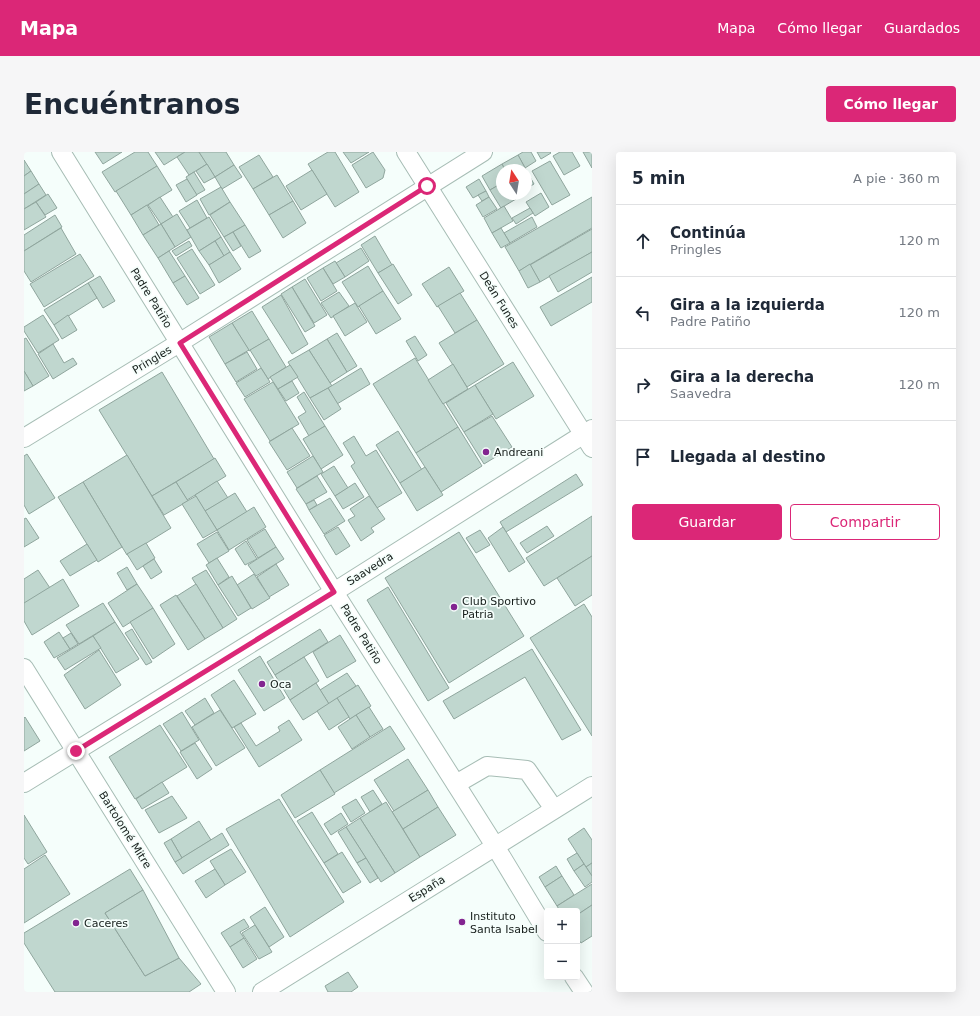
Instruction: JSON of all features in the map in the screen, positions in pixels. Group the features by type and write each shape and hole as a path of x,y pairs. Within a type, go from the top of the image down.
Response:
{"street":[{"name":"Padre Patiño","path":"61,152 334,592 495,846 544,927"},
{"name":"Deán Funes","path":"406,152 589,437"},
{"name":"Pringles","path":"24,438 180,343 483,152"},
{"name":"Saavedra","path":"24,783 589,437"},
{"name":"Bartolomé Mitre","path":"24,668 226,992"},
{"path":"456,784 487,766 527,770 554,809"},
{"name":"España","path":"262,992 592,786"},
{"path":"576,980 584,992"}],"building":[{"path":"95,152 122,152 103,164"},
{"path":"135,152 148,152 157,166 115,192 102,172"},
{"path":"155,152 185,152 164,165"},
{"path":"185,152 199,152 207,164 189,175 177,157"},
{"path":"199,152 226,152 234,165 215,177"},
{"path":"328,152 335,152 359,192 335,207 308,164"},
{"path":"343,152 369,152 351,163"},
{"path":"373,152 385,170 383,178 366,188 352,165"},
{"path":"523,152 531,152 536,161 531,164 523,164 518,155"},
{"path":"537,152 550,152 551,153 541,159"},
{"path":"560,152 572,152 580,166 564,175 553,156"},
{"path":"583,152 592,152 592,168"},
{"path":"259,155 273,177 253,189 239,167"},
{"path":"518,155 523,164 502,164"},
{"path":"24,160 31,171 24,176"},
{"path":"550,161 570,195 552,205 532,171"},
{"path":"207,164 215,177 204,183 196,171"},
{"path":"234,165 242,177 222,189 215,177"},
{"path":"157,166 172,190 131,215 116,191"},
{"path":"496,168 496,186 490,190 482,176"},
{"path":"312,170 327,194 301,210 286,186"},
{"path":"31,171 39,184 24,194 24,176"},
{"path":"194,172 205,190 196,195 186,177"},
{"path":"277,175 293,201 269,215 253,189"},
{"path":"187,179 197,195 186,202 176,185"},
{"path":"479,179 486,191 473,198 466,187"},
{"path":"39,184 46,195 24,209 24,194"},
{"path":"496,186 496,200 490,190"},
{"path":"221,187 230,202 209,215 200,199"},
{"path":"486,191 489,197 482,201 478,195"},
{"path":"541,193 549,207 535,216 526,202 532,200 532,198"},
{"path":"48,194 57,208 45,215 36,202"},
{"path":"160,197 173,217 161,224 148,205"},
{"path":"489,197 497,209 483,217 476,205"},
{"path":"592,197 592,228 519,271 505,247"},
{"path":"197,200 207,218 190,228 179,211"},
{"path":"496,200 514,200 501,208"},
{"path":"293,201 306,223 283,238 269,215"},
{"path":"36,202 46,217 24,230 24,209"},
{"path":"230,202 245,225 224,237 210,215"},
{"path":"147,205 159,225 143,235 131,215"},
{"path":"504,206 513,221 492,233 484,218"},
{"path":"530,208 533,213 516,224 512,218"},
{"path":"177,214 191,237 175,247 161,224"},
{"path":"55,215 62,227 24,251 24,235"},
{"path":"209,217 221,237 199,251 187,230"},
{"path":"532,217 537,227 510,243 504,233"},
{"path":"161,224 175,247 158,258 143,235"},
{"path":"245,225 261,251 249,258 233,232"},
{"path":"61,228 76,254 31,282 24,271 24,251"},
{"path":"501,228 510,243 501,248 492,233"},
{"path":"592,229 592,252 540,282 530,265"},
{"path":"233,232 241,246 233,251 224,237"},
{"path":"375,236 392,265 378,273 361,245"},
{"path":"221,237 230,252 224,256 215,241"},
{"path":"189,241 192,246 176,256 172,251"},
{"path":"215,241 224,256 209,265 199,251"},
{"path":"361,248 369,261 345,277 336,263"},
{"path":"192,249 215,285 200,294 177,258"},
{"path":"169,251 185,276 173,283 158,258"},
{"path":"230,252 241,269 219,283 209,265"},
{"path":"592,252 592,272 558,292 549,276"},
{"path":"80,254 94,276 44,307 30,284"},
{"path":"335,261 345,277 333,284 323,268"},
{"path":"393,264 412,295 398,304 378,273"},
{"path":"530,264 540,282 528,288 519,271"},
{"path":"368,266 383,291 358,307 342,282"},
{"path":"449,267 464,291 437,307 422,284"},
{"path":"323,268 337,291 321,301 307,278"},
{"path":"100,276 115,301 103,308 88,283"},
{"path":"185,276 199,298 187,305 173,283"},
{"path":"592,277 592,302 551,326 540,307"},
{"path":"305,279 327,315 314,323 292,287"},
{"path":"88,283 97,298 54,325 44,310"},
{"path":"292,287 315,326 305,332 281,294"},
{"path":"383,291 401,319 376,334 359,306"},
{"path":"339,292 349,306 331,318 321,303"},
{"path":"460,293 477,320 455,333 438,306"},
{"path":"281,295 308,344 292,354 262,307"},
{"path":"355,303 367,322 345,336 333,316"},
{"path":"252,311 269,339 249,351 232,323"},
{"path":"43,315 59,340 38,353 24,331 24,327"},
{"path":"68,315 77,330 62,339 54,325"},
{"path":"477,320 504,364 467,387 439,343"},
{"path":"232,323 249,350 225,364 209,337"},
{"path":"337,333 357,366 347,372 327,339"},
{"path":"415,336 427,355 418,361 406,341"},
{"path":"26,338 49,376 33,386 24,371 24,339"},
{"path":"269,339 286,367 268,379 250,350"},
{"path":"327,339 347,372 330,383 309,350"},
{"path":"53,344 64,363 73,358 77,364 53,379 38,354"},
{"path":"309,350 332,386 310,398 288,362"},
{"path":"247,352 257,369 236,382 225,364"},
{"path":"415,358 458,427 416,453 373,384"},
{"path":"513,362 534,396 496,419 475,385"},
{"path":"453,364 468,389 443,404 428,380"},
{"path":"290,365 298,377 278,389 270,377"},
{"path":"261,368 270,382 245,397 236,383"},
{"path":"361,368 370,384 337,404 328,388"},
{"path":"24,371 33,386 24,391"},
{"path":"162,372 214,459 152,496 99,410"},
{"path":"292,381 299,393 286,401 278,389"},
{"path":"273,382 299,424 270,441 244,399"},
{"path":"475,385 493,414 464,432 446,403"},
{"path":"328,388 341,409 324,420 310,398"},
{"path":"304,392 325,426 309,436 298,417 306,412 297,397"},
{"path":"492,416 512,447 484,464 464,432"},
{"path":"325,426 343,455 321,469 303,439"},
{"path":"458,427 482,466 441,492 416,453"},
{"path":"292,428 310,456 287,470 269,442"},
{"path":"398,431 422,470 400,483 376,445"},
{"path":"354,436 366,456 376,450 402,493 377,508 351,466 355,463 343,443"},
{"path":"27,454 55,498 29,514 24,505 24,456"},
{"path":"127,455 171,528 127,555 83,482"},
{"path":"313,456 323,472 297,488 287,472"},
{"path":"215,458 226,476 187,500 176,482"},
{"path":"334,466 348,488 335,496 321,474"},
{"path":"425,467 443,495 417,511 400,483"},
{"path":"576,474 583,485 506,532 500,522"},
{"path":"317,476 327,492 306,504 296,489"},
{"path":"217,481 228,498 205,511 195,495"},
{"path":"83,482 122,547 98,562 58,497"},
{"path":"176,482 188,501 164,515 152,496"},
{"path":"355,483 364,497 343,509 335,496"},
{"path":"235,493 247,512 217,530 205,511"},
{"path":"196,496 217,530 203,538 182,504"},
{"path":"369,496 385,519 371,528 374,532 361,541 348,520 355,516 350,509"},
{"path":"330,498 345,521 324,534 309,510"},
{"path":"314,500 317,505 309,510 306,504"},
{"path":"254,507 266,527 229,550 217,530"},
{"path":"592,516 592,556 544,586 526,558"},
{"path":"26,518 39,538 24,547 24,519"},
{"path":"547,526 554,536 527,553 520,543"},
{"path":"338,527 350,546 336,555 324,535"},
{"path":"503,527 525,562 509,572 488,538"},
{"path":"265,529 276,547 258,558 247,540"},
{"path":"480,530 490,545 476,553 466,538"},
{"path":"217,532 229,551 209,563 197,544"},
{"name":"Club Sportivo Patria","path":"459,532 524,636 449,683 385,578"},
{"path":"246,541 257,559 245,565 235,549"},
{"path":"146,543 155,558 137,570 127,554"},
{"path":"87,544 97,560 70,576 60,561"},
{"path":"276,547 284,559 256,576 248,565"},
{"path":"592,556 592,595 575,606 557,578"},
{"path":"217,558 229,577 218,585 206,565"},
{"path":"154,559 162,572 151,579 143,566"},
{"path":"276,564 289,585 269,597 257,577"},
{"path":"127,567 137,584 127,590 117,573"},
{"path":"38,570 50,588 24,605 24,579"},
{"path":"206,570 237,619 223,628 192,578"},
{"path":"254,574 270,598 252,609 237,585"},
{"path":"232,576 251,608 238,616 218,585"},
{"path":"63,579 79,606 32,635 24,621 24,603"},
{"path":"137,584 153,608 123,627 108,603"},
{"path":"196,584 223,628 205,639 177,596"},
{"path":"388,587 449,688 428,701 367,600"},
{"path":"176,595 205,639 188,650 160,605"},
{"path":"103,603 115,622 79,644 66,625"},
{"path":"584,604 592,617 592,736 530,638"},
{"path":"153,608 175,644 153,659 130,622"},
{"path":"115,622 139,659 116,673 93,636"},
{"path":"132,629 152,662 146,665 125,633"},
{"path":"320,629 328,642 275,675 267,662"},
{"path":"59,632 70,649 54,658 44,642"},
{"path":"71,633 78,644 70,649 63,638"},
{"path":"340,635 356,661 327,678 313,652"},
{"path":"93,636 101,648 65,670 57,658"},
{"path":"532,649 581,730 562,740 525,677 454,719 443,701"},
{"path":"99,650 121,685 85,709 64,675"},
{"name":"Oca","path":"260,656 285,698 264,711 238,670"},
{"path":"304,657 319,681 290,700 275,675"},
{"path":"347,673 356,686 329,704 320,690"},
{"path":"234,680 256,714 232,728 211,695"},
{"path":"316,683 329,704 303,720 290,700"},
{"path":"358,685 371,706 350,719 337,698"},
{"path":"205,698 214,713 195,725 185,711"},
{"path":"337,698 349,717 329,730 317,711"},
{"path":"369,707 383,729 370,737 356,715"},
{"path":"220,710 245,748 216,766 192,727"},
{"path":"182,712 199,740 181,751 163,724"},
{"path":"356,715 370,737 352,749 338,727"},
{"path":"25,717 40,741 24,751 24,718"},
{"path":"289,720 302,740 259,767 234,727 241,723 256,746 280,731 278,727"},
{"path":"160,725 187,767 135,799 109,757"},
{"path":"390,726 405,749 334,793 320,770"},
{"path":"195,743 212,769 197,779 180,752"},
{"path":"408,759 428,790 394,811 374,780"},
{"path":"320,770 335,794 295,818 281,795"},
{"path":"162,782 169,793 142,809 136,799"},
{"path":"373,790 382,804 370,812 361,797"},
{"path":"428,790 438,807 403,829 392,812"},
{"path":"172,796 187,818 159,833 145,810"},
{"path":"279,799 344,902 290,937 226,829"},
{"path":"356,799 365,813 351,822 342,807"},
{"path":"386,802 420,857 395,873 360,818"},
{"path":"438,807 456,835 420,857 403,829"},
{"path":"312,812 338,854 324,863 297,821"},
{"path":"341,813 348,824 331,835 324,824"},
{"path":"24,815 47,852 28,864 24,858"},
{"path":"360,818 395,873 381,882 346,827"},
{"path":"199,821 211,840 182,858 171,839"},
{"path":"346,827 366,858 357,863 338,832"},
{"path":"584,828 592,840 592,863 586,867 568,839"},
{"path":"222,833 229,845 183,874 175,862"},
{"path":"171,839 182,858 175,862 164,843"},
{"path":"231,849 246,872 225,885 210,861"},
{"path":"342,852 361,882 343,893 324,863"},
{"path":"577,853 584,864 574,871 567,859"},
{"path":"45,855 70,894 24,923 24,869"},
{"path":"366,858 378,878 370,883 357,863"},
{"path":"592,863 592,876 586,867"},
{"path":"584,864 592,876 592,882 585,887 574,871"},
{"path":"556,866 562,876 545,887 539,877"},
{"name":"Caceres","path":"130,869 143,890 105,913 145,976 179,958 201,984 189,992 55,992 24,943 24,933"},
{"path":"215,869 225,885 206,898 195,881"},
{"path":"562,876 574,895 557,906 545,887"},
{"path":"592,884 592,905 580,913 580,908 558,908 557,906"},
{"path":"143,890 179,958 145,976 105,913"},
{"path":"592,905 592,936 581,943 580,942 580,913"},
{"path":"265,907 284,937 269,947 250,917"},
{"path":"244,919 249,927 240,932 244,938 230,947 221,933"},
{"path":"255,925 272,952 259,959 242,933"},
{"path":"244,938 257,959 243,968 230,947"},
{"path":"348,972 358,987 351,992 328,992 325,986"}],"place":[{"name":"Andreani","path":"486,452"},
{"name":"Club Sportivo Patria","path":"454,607"},
{"name":"Oca","path":"262,684"},
{"name":"Instituto Santa Isabel","path":"462,922"},
{"name":"Caceres","path":"76,923"}],"route":[{"path":"76,751 334,592 180,343 427,186"}]}
